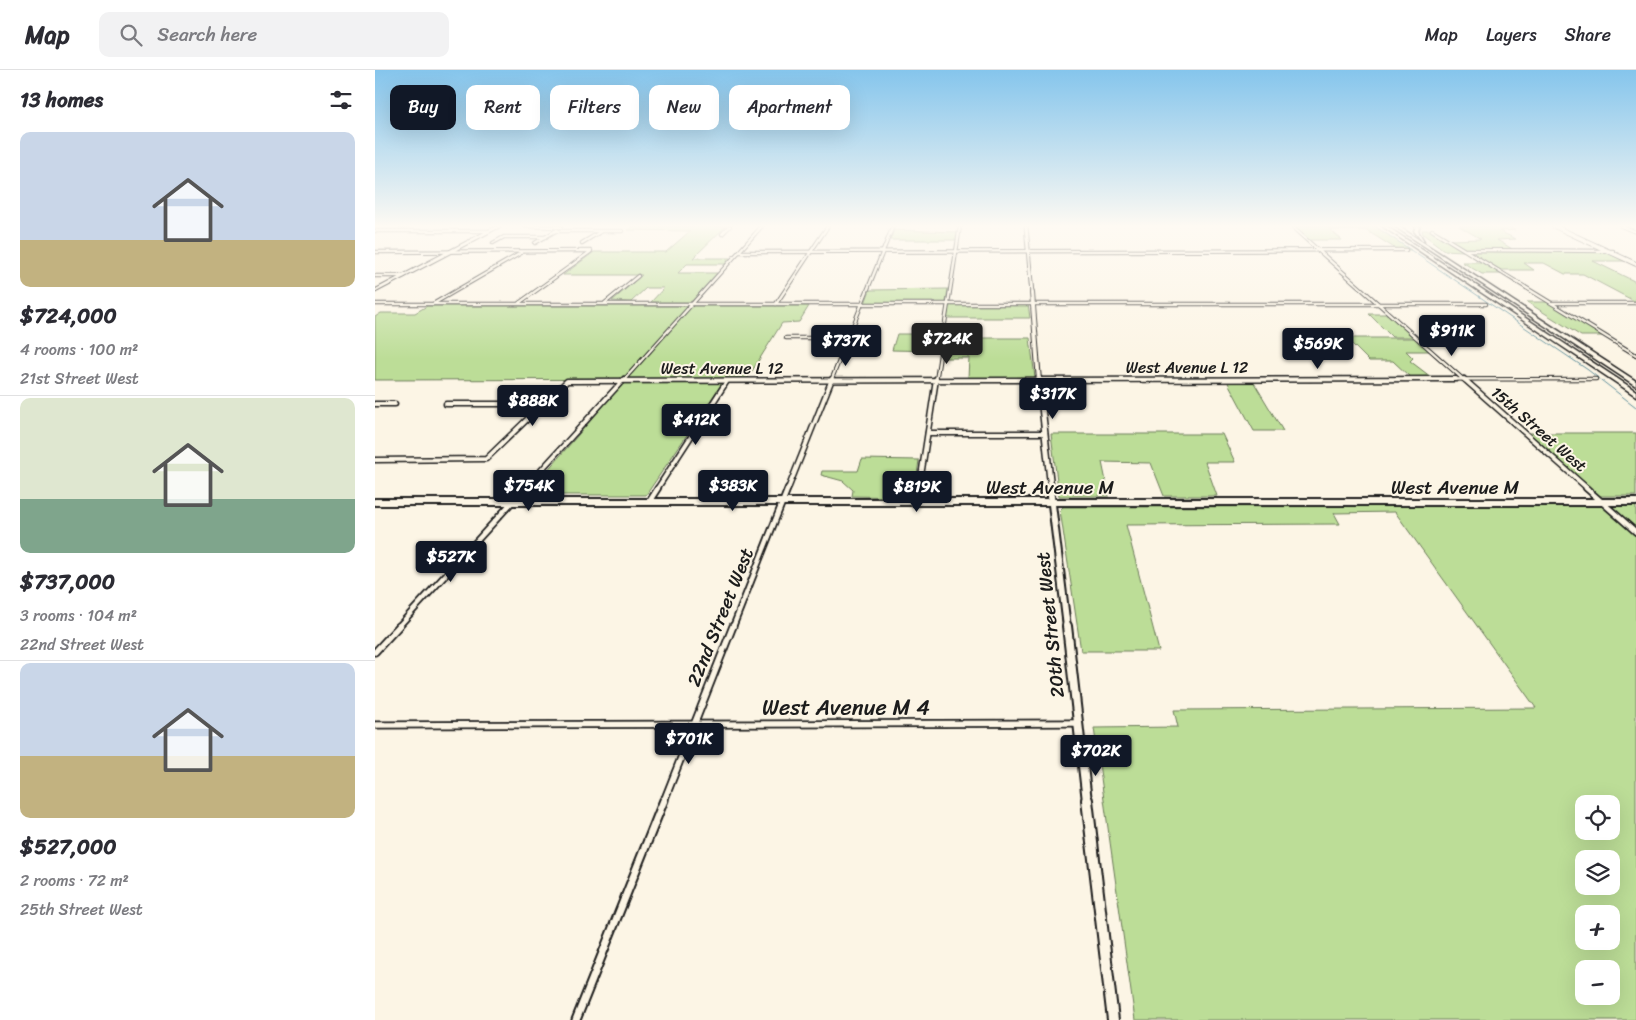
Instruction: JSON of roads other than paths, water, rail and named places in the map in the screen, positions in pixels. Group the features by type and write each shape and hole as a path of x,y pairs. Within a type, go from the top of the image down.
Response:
{"highway":[{"path":"1450,270 1636,394"},
{"path":"1464,270 1636,382"},
{"path":"1613,378 1636,398"}],"main road":[{"path":"375,291 415,270"},
{"name":"20th Street West","path":"1030,270 1044,434 1113,1020"},
{"name":"West Avenue M","path":"375,502 1636,502"}],"street":[{"path":"433,304 491,270"},
{"path":"519,304 566,270"},
{"path":"375,652 723,270"},
{"path":"775,304 799,270"},
{"name":"22nd Street West","path":"576,1020 876,270"},
{"path":"917,502 953,270"},
{"name":"15th Street West","path":"1342,270 1636,532"},
{"path":"1498,270 1636,355"},
{"path":"375,276 404,276"},
{"path":"605,304 638,276"},
{"path":"1551,303 1636,303"},
{"path":"375,304 1486,304"},
{"path":"786,338 848,338"},
{"name":"West Avenue L 12","path":"544,404 567,381 1596,379"},
{"path":"649,502 727,380"},
{"path":"375,404 395,404"},
{"path":"446,404 544,404"},
{"path":"375,460 486,459 544,404"},
{"path":"928,433 1044,434"},
{"name":"West Avenue M 4","path":"375,725 1078,722"}],"waterway":[{"path":"1441,270 1588,370 1636,407"}]}
